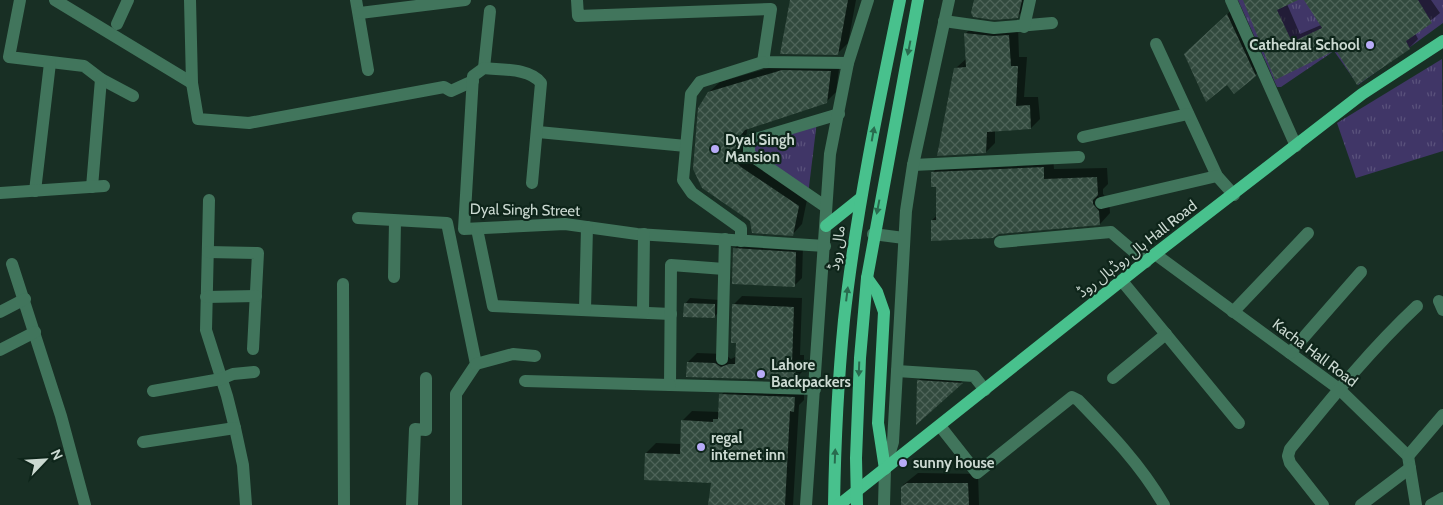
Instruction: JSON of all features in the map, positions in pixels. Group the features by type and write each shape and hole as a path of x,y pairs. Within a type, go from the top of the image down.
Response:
{"main road":[{"name":"مال روڈ","path":"834,505 835,454 844,322 862,198 900,0"},
{"path":"857,505 856,458 860,358 866,278 918,0"},
{"name":"ہال روڈہال روڈ Hall Road","path":"839,505 1362,94 1443,41"},
{"path":"826,226 862,198"},
{"path":"866,278 877,292 884,312 878,423 886,469"}],"street":[{"path":"20,0 9,58 84,66 101,79 133,96"},
{"path":"55,0 192,84"},
{"path":"116,24 128,0"},
{"path":"190,0 192,84 198,119 249,123 444,87 451,91 473,78 484,68 490,11"},
{"path":"356,0 360,13 368,70"},
{"path":"360,13 464,0"},
{"path":"577,0 578,16 773,5 762,62"},
{"path":"806,505 830,154 848,63 868,0"},
{"path":"884,505 886,469 893,442 904,238 913,165 948,0"},
{"path":"1024,27 1030,0"},
{"path":"1230,0 1296,146"},
{"path":"944,21 994,28 1024,27 1052,23"},
{"path":"1156,44 1217,176 1234,195"},
{"path":"741,241 741,228 692,193 683,180 692,94 700,82 762,62 848,63"},
{"path":"35,191 50,63"},
{"path":"484,68 536,76 541,83 532,182"},
{"name":"Dyal Singh Street","path":"473,78 464,228 477,229 565,224 644,234 825,246"},
{"path":"0,193 98,186 101,79"},
{"path":"826,207 750,154 749,146 752,140 839,114"},
{"path":"1083,137 1188,114"},
{"path":"538,132 686,146"},
{"path":"913,165 1079,157"},
{"path":"1101,203 1217,176"},
{"path":"209,200 206,330 235,428 243,465 246,505"},
{"path":"358,218 447,223 476,364"},
{"path":"394,277 395,221"},
{"path":"585,310 587,227"},
{"path":"477,229 493,306 671,314"},
{"name":"Kacha Hall Road","path":"1000,242 1111,232 1233,312 1339,389 1409,462"},
{"path":"1233,312 1308,233"},
{"path":"643,312 644,234"},
{"path":"873,234 904,238"},
{"path":"722,359 725,240"},
{"path":"208,252 258,253 253,349"},
{"path":"12,264 35,332 85,505"},
{"path":"670,385 672,265 724,269"},
{"path":"1290,353 1361,272"},
{"path":"1122,281 1239,423"},
{"path":"343,284 344,505"},
{"path":"206,297 256,296"},
{"path":"0,312 25,299"},
{"path":"1323,505 1290,463 1288,456 1290,449 1339,389 1394,328 1417,306"},
{"path":"0,350 35,332"},
{"path":"1114,378 1166,334"},
{"path":"456,505 456,394 476,364 513,354 535,356"},
{"path":"897,371 974,376 985,390"},
{"path":"153,391 221,379 233,374 254,372"},
{"path":"412,505 415,428 426,430 426,378"},
{"path":"525,381 815,389"},
{"path":"940,426 977,473 1072,397 1078,400 1121,445 1147,477 1164,505"},
{"path":"1361,505 1409,462 1443,415"},
{"path":"143,442 235,428"},
{"path":"1409,462 1416,505"},
{"path":"1431,505 1443,498"}],"green space":[{"path":"1238,0 1443,0 1443,23 1358,85 1334,51 1281,87 1277,87"},
{"path":"1442,59 1443,151 1356,178 1337,123"},
{"path":"817,121 808,195 749,154 752,140"}],"building":[{"path":"790,0 848,0 838,55 780,54"},
{"path":"974,0 1022,0 1018,18 994,20 973,17 971,13"},
{"name":"Cathedral School","path":"1243,0 1298,0 1277,10 1292,42 1322,28 1304,0 1418,0 1432,23 1406,41 1410,49 1357,85 1336,50 1275,80"},
{"path":"1227,14 1256,76 1234,94 1227,85 1206,102 1184,54"},
{"path":"964,33 993,36 1009,35 1011,66 1018,66 1016,106 1030,105 1031,129 987,132 986,153 937,156 954,68 966,67"},
{"name":"Dyal Singh Mansion","path":"782,70 831,71 827,103 745,130 737,140 735,152 738,164 741,167 799,206 793,236 752,233 750,221 702,188 693,169 698,108 708,92"},
{"path":"1044,167 1044,179 1097,177 1098,195 1093,200 1093,204 1099,211 1100,225 999,234 993,238 931,241 931,220 936,220 936,187 931,187 931,172"},
{"path":"733,248 796,252 795,287 732,284"},
{"path":"684,303 715,304 715,318 683,317"},
{"path":"732,304 794,307 792,364 796,364 795,380 686,377 687,362 715,363 721,367 735,364 736,343 731,343"},
{"path":"917,380 963,383 916,425"},
{"path":"719,394 795,397 794,412 790,411 785,505 708,505 711,483 644,480 645,453 680,454 681,420 713,422 713,419 718,419"},
{"path":"907,483 968,483 969,505 901,505 901,487"}],"place":[{"name":"Cathedral School","path":"1370,45"},
{"name":"Dyal Singh Mansion","path":"715,149"},
{"name":"Lahore Backpackers","path":"761,374"},
{"name":"regal internet inn","path":"701,447"},
{"name":"sunny house","path":"903,463"}]}
